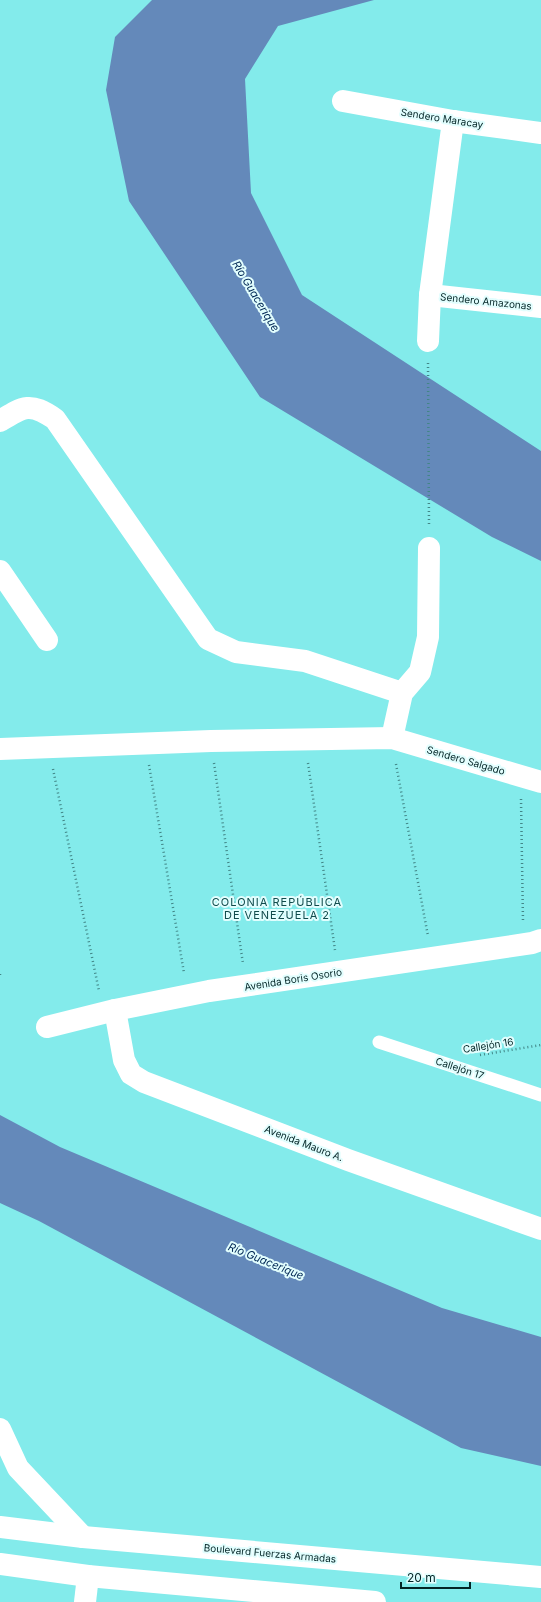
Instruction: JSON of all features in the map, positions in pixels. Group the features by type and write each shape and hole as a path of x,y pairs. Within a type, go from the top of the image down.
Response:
{"main road":[{"name":"Sendero Maracay","path":"343,101 453,121 541,133"},
{"path":"428,341 430,295 453,121"},
{"name":"Sendero Amazonas","path":"430,295 541,307"},
{"path":"0,421 20,408 40,409 55,419 208,639 236,652 305,661 402,693"},
{"path":"392,738 402,693 420,672 428,637 429,548"},
{"path":"0,571 47,640"},
{"name":"Sendero Salgado","path":"0,749 211,741 392,738 531,778"},
{"name":"Avenida Boris Osorio","path":"47,1027 109,1012 188,996 532,942"},
{"name":"Avenida Mauro A.","path":"109,1012 124,1060 131,1074 144,1082 355,1162 541,1228"},
{"path":"0,1429 18,1468 83,1537"},
{"name":"Boulevard Fuerzas Armadas","path":"0,1527 83,1537 540,1576"},
{"path":"0,1564 88,1576 375,1602"},
{"path":"85,1602 88,1576"}],"lane":[{"name":"Callejón 17","path":"379,1042 541,1095"}],"path":[{"path":"428,341 429,548"},
{"path":"392,738 432,958"},
{"path":"304,739 338,972"},
{"path":"211,741 246,986"},
{"path":"146,744 188,996"},
{"path":"49,747 109,1012"},
{"path":"531,778 532,942"},
{"name":"Callejón 16","path":"475,1055 541,1045"}],"water":[{"name":"Río Guacerique","path":"152,0 374,0 278,26 245,79 251,193 302,295 541,451 541,561 492,537 260,397 129,201 106,90 115,37"},
{"name":"Río Guacerique","path":"0,1115 60,1147 442,1308 541,1337 541,1466 461,1448 39,1221 0,1203"}],"district":[{"name":"COLONIA REPÚBLICA DE VENEZUELA 2","path":"277,908"}]}
